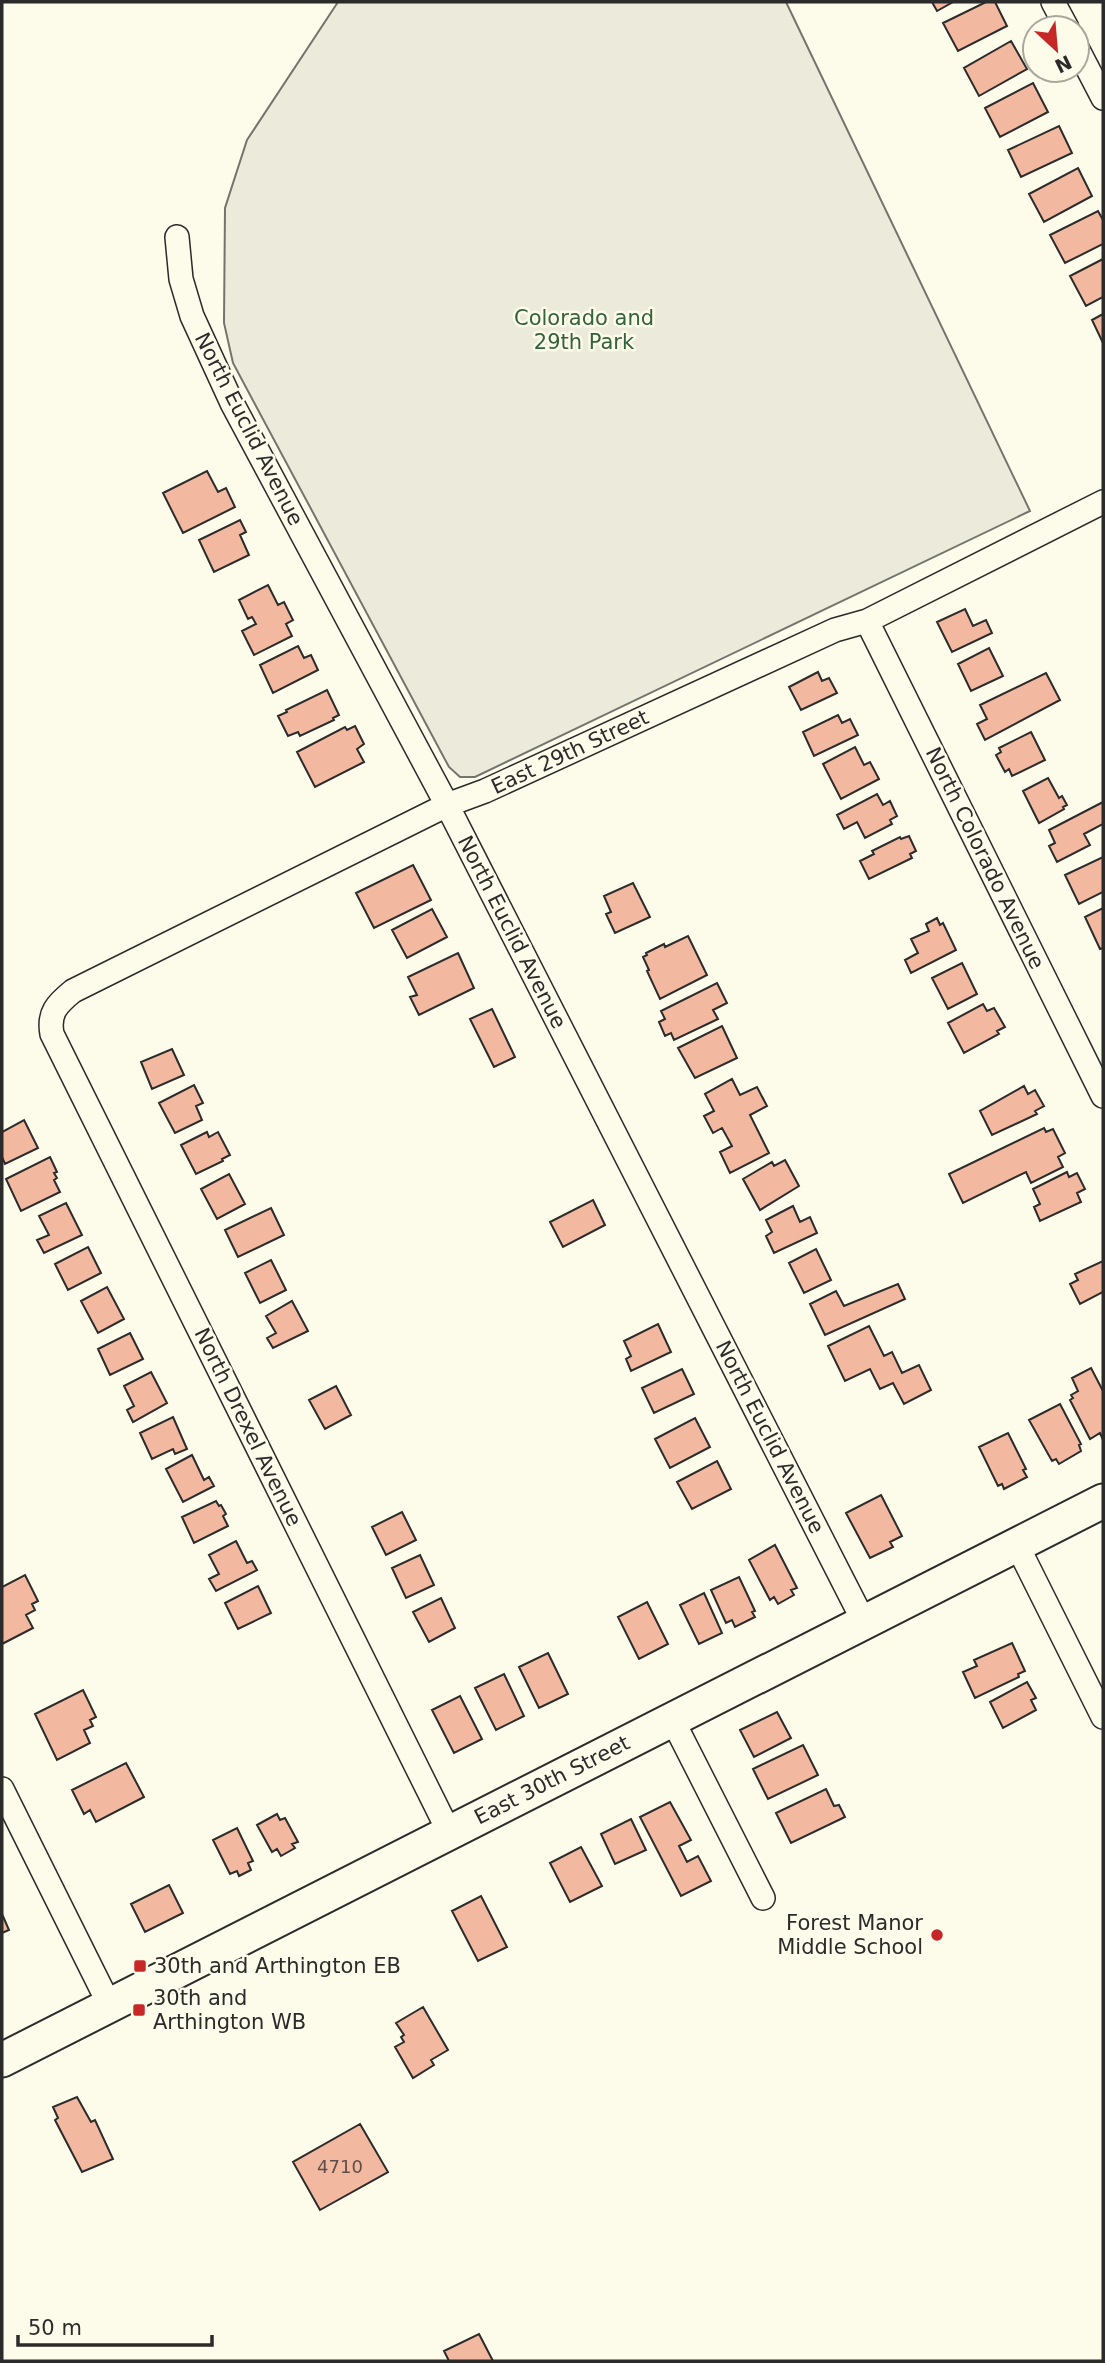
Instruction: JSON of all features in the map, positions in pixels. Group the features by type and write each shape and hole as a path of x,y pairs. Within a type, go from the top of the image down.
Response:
{"main road":[{"name":"East 30th Street","path":"2,2060 1103,1501"}],"street":[{"path":"1091,75 1103,98"},
{"name":"North Euclid Avenue","path":"177,237 181,279 192,316 232,403 447,805 864,1622"},
{"name":"East 29th Street","path":"50,1020 61,1001 72,991 447,805 485,791 835,630 867,621 1103,502"},
{"name":"North Colorado Avenue","path":"867,621 1103,1096"},
{"name":"North Drexel Avenue","path":"50,1020 52,1034 449,1832"},
{"path":"1017,1545 1103,1717"},
{"path":"672,1719 764,1898"},
{"path":"2,1789 110,2006"}],"green space":[{"name":"Colorado and 29th Park","path":"338,2 786,2 1030,511 475,777 460,777 449,767 233,363 224,323 225,208 247,140"}],"building":[{"path":"932,2 953,2 937,11"},
{"path":"986,2 995,2 1007,26 958,51 943,23"},
{"path":"1011,41 1021,58 1021,72 979,96 964,68"},
{"path":"1034,84 1048,112 1000,137 985,108"},
{"path":"1059,126 1072,153 1021,177 1008,150"},
{"path":"1078,168 1092,196 1044,222 1029,194"},
{"path":"1098,211 1103,220 1103,244 1065,263 1050,235"},
{"path":"1103,259 1103,297 1086,306 1070,276"},
{"path":"1103,314 1103,343 1092,320"},
{"path":"207,471 218,492 226,488 235,507 183,533 163,493"},
{"path":"240,520 246,532 240,535 249,555 214,572 199,540"},
{"path":"268,585 278,605 284,602 293,620 286,624 292,636 254,655 242,631 256,624 252,617 248,619 239,600"},
{"path":"965,609 973,626 986,620 992,633 952,652 937,622"},
{"path":"298,646 304,658 311,655 318,670 273,693 260,665"},
{"path":"989,648 1003,676 971,691 958,664"},
{"path":"818,672 822,681 829,678 837,693 801,710 789,687"},
{"path":"1046,673 1060,700 985,740 977,724 987,719 980,705"},
{"path":"327,690 339,715 300,736 298,732 288,736 278,716"},
{"path":"838,715 842,723 850,719 858,735 814,756 803,732"},
{"path":"355,726 364,744 357,749 364,762 315,787 297,752 345,727 347,730"},
{"path":"1031,732 1045,760 1012,776 1009,769 1005,772 996,755 1001,752 999,748"},
{"path":"855,747 864,765 870,762 879,779 841,799 823,764"},
{"path":"1048,778 1059,798 1062,796 1067,805 1039,823 1023,791"},
{"path":"877,794 883,805 890,801 897,816 890,820 892,824 865,838 857,822 844,829 837,815"},
{"path":"1103,802 1103,824 1084,834 1090,845 1057,862 1049,846 1055,843 1049,830"},
{"path":"909,836 916,851 910,854 912,858 869,879 860,861 874,854 872,851 900,837"},
{"path":"1103,857 1103,892 1079,904 1065,875"},
{"path":"413,865 431,900 374,928 356,893"},
{"path":"633,883 650,917 615,933 606,914 611,912 604,896"},
{"path":"1103,908 1103,948 1100,949 1085,917"},
{"path":"432,909 447,937 407,958 392,930"},
{"path":"937,918 940,925 943,923 956,950 911,973 905,960 918,953 911,939 929,931 926,924"},
{"path":"688,936 707,975 660,999 643,957 664,944 665,947"},
{"path":"458,953 474,988 419,1015 410,997 417,995 408,977"},
{"path":"962,963 977,994 948,1009 932,978"},
{"path":"717,983 727,1003 713,1010 718,1019 674,1040 671,1033 665,1036 659,1022 665,1019 661,1011"},
{"path":"983,1004 987,1011 994,1008 1005,1027 997,1031 999,1034 964,1053 948,1023"},
{"path":"492,1009 515,1057 494,1067 470,1019"},
{"path":"722,1026 737,1058 695,1078 678,1048"},
{"path":"172,1049 184,1075 152,1089 141,1062"},
{"path":"732,1079 740,1095 757,1087 767,1106 750,1115 769,1153 730,1173 720,1152 732,1146 722,1128 713,1133 704,1116 714,1111 705,1094"},
{"path":"194,1085 203,1103 196,1106 202,1120 175,1133 159,1103"},
{"path":"1024,1086 1028,1094 1035,1090 1044,1106 1035,1111 1037,1114 992,1135 980,1111"},
{"path":"24,1120 38,1148 5,1164 2,1157 2,1132"},
{"path":"1044,1128 1046,1132 1053,1129 1065,1153 1058,1157 1063,1167 1031,1183 1026,1172 963,1203 949,1174"},
{"path":"207,1132 209,1137 218,1132 230,1155 196,1174 181,1145"},
{"path":"50,1157 57,1172 54,1173 57,1178 54,1180 60,1192 21,1211 6,1179"},
{"path":"785,1160 799,1186 760,1210 743,1179 772,1162 774,1166"},
{"path":"1067,1172 1069,1177 1077,1173 1085,1189 1077,1193 1081,1202 1040,1221 1034,1207 1040,1204 1033,1189"},
{"path":"229,1174 245,1204 217,1219 201,1189"},
{"path":"593,1200 605,1225 563,1247 550,1222"},
{"path":"66,1203 82,1235 44,1253 37,1240 49,1235 39,1216"},
{"path":"793,1206 800,1222 810,1217 817,1233 774,1253 766,1236 772,1232 766,1220"},
{"path":"271,1208 284,1235 238,1257 225,1230"},
{"path":"88,1247 101,1273 68,1290 55,1264"},
{"path":"816,1249 831,1280 804,1293 789,1263"},
{"path":"271,1260 286,1290 260,1303 245,1273"},
{"path":"1103,1261 1103,1292 1080,1304 1070,1284 1078,1280 1075,1274"},
{"path":"898,1284 905,1299 825,1335 810,1304 836,1291 844,1306"},
{"path":"107,1287 124,1319 98,1333 81,1301"},
{"path":"292,1301 308,1331 273,1348 267,1338 276,1333 266,1316"},
{"path":"658,1324 671,1352 631,1371 626,1359 631,1356 624,1341"},
{"path":"869,1326 884,1356 892,1352 902,1373 919,1365 931,1390 904,1404 893,1383 880,1389 870,1369 845,1381 828,1346"},
{"path":"130,1333 143,1359 110,1375 98,1349"},
{"path":"1091,1368 1103,1391 1103,1440 1100,1433 1090,1439 1070,1400 1073,1398 1071,1395 1078,1391 1072,1378"},
{"path":"682,1369 694,1394 654,1413 642,1388"},
{"path":"151,1372 167,1403 133,1422 127,1410 134,1406 124,1386"},
{"path":"336,1386 351,1415 325,1429 309,1400"},
{"path":"1060,1404 1081,1444 1081,1451 1059,1464 1056,1459 1052,1461 1029,1420"},
{"path":"173,1417 187,1449 175,1454 173,1449 152,1459 140,1433"},
{"path":"695,1418 710,1447 670,1468 655,1439"},
{"path":"1008,1433 1026,1469 1023,1470 1027,1477 1004,1489 1002,1484 998,1486 979,1447"},
{"path":"192,1455 204,1480 209,1477 214,1486 183,1502 166,1469"},
{"path":"717,1461 731,1489 692,1509 677,1482"},
{"path":"881,1495 902,1536 890,1542 893,1547 870,1558 846,1513"},
{"path":"216,1501 226,1514 223,1516 228,1526 194,1543 182,1517"},
{"path":"402,1512 416,1540 386,1555 372,1527"},
{"path":"236,1541 247,1563 252,1561 257,1570 216,1591 209,1579 219,1574 209,1555"},
{"path":"775,1545 797,1588 791,1590 794,1595 778,1604 774,1597 770,1600 749,1560"},
{"path":"420,1555 434,1585 406,1598 392,1568"},
{"path":"25,1575 38,1601 32,1604 35,1610 26,1615 33,1628 2,1644 2,1587"},
{"path":"739,1577 755,1611 752,1612 755,1617 735,1627 732,1620 726,1623 711,1590"},
{"path":"258,1586 271,1613 238,1629 225,1603"},
{"path":"704,1593 722,1633 699,1644 680,1605"},
{"path":"441,1598 455,1628 429,1642 413,1612"},
{"path":"647,1602 668,1644 639,1659 618,1617"},
{"path":"1012,1643 1025,1671 1018,1674 1019,1677 975,1698 963,1672 977,1666 974,1660"},
{"path":"548,1653 568,1694 539,1708 519,1667"},
{"path":"504,1674 524,1716 496,1730 475,1688"},
{"path":"1027,1682 1036,1698 1031,1700 1036,1710 1003,1728 990,1702"},
{"path":"83,1690 96,1717 90,1720 93,1726 84,1730 90,1743 57,1760 35,1714"},
{"path":"460,1696 482,1739 454,1753 432,1710"},
{"path":"777,1712 791,1738 754,1757 740,1730"},
{"path":"803,1745 818,1775 768,1799 753,1769"},
{"path":"126,1763 144,1797 96,1822 90,1810 84,1814 72,1790"},
{"path":"826,1789 834,1806 839,1805 845,1817 791,1843 776,1813"},
{"path":"670,1802 691,1840 679,1846 687,1862 698,1856 711,1881 681,1896 640,1817"},
{"path":"277,1814 280,1820 285,1818 298,1842 292,1844 295,1848 281,1856 277,1849 272,1852 257,1825"},
{"path":"631,1819 646,1850 615,1864 601,1834"},
{"path":"237,1828 253,1861 248,1863 251,1870 239,1876 237,1871 230,1874 213,1840"},
{"path":"581,1847 602,1886 570,1902 550,1863"},
{"path":"169,1885 183,1913 145,1932 131,1904"},
{"path":"481,1896 507,1947 478,1961 452,1911"},
{"path":"2,1914 9,1930 2,1933"},
{"path":"423,2007 448,2050 431,2060 434,2065 413,2078 395,2047 404,2042 401,2037 404,2035 396,2023"},
{"path":"77,2097 91,2122 95,2120 113,2159 82,2172 55,2120 58,2118 53,2107"},
{"path":"360,2124 388,2172 320,2210 293,2162"},
{"path":"479,2334 493,2361 449,2361 444,2351"}],"place":[{"name":"Forest Manor Middle School","path":"937,1935"},
{"name":"30th and Arthington EB","path":"140,1966"},
{"name":"30th and Arthington WB","path":"139,2010"}]}
